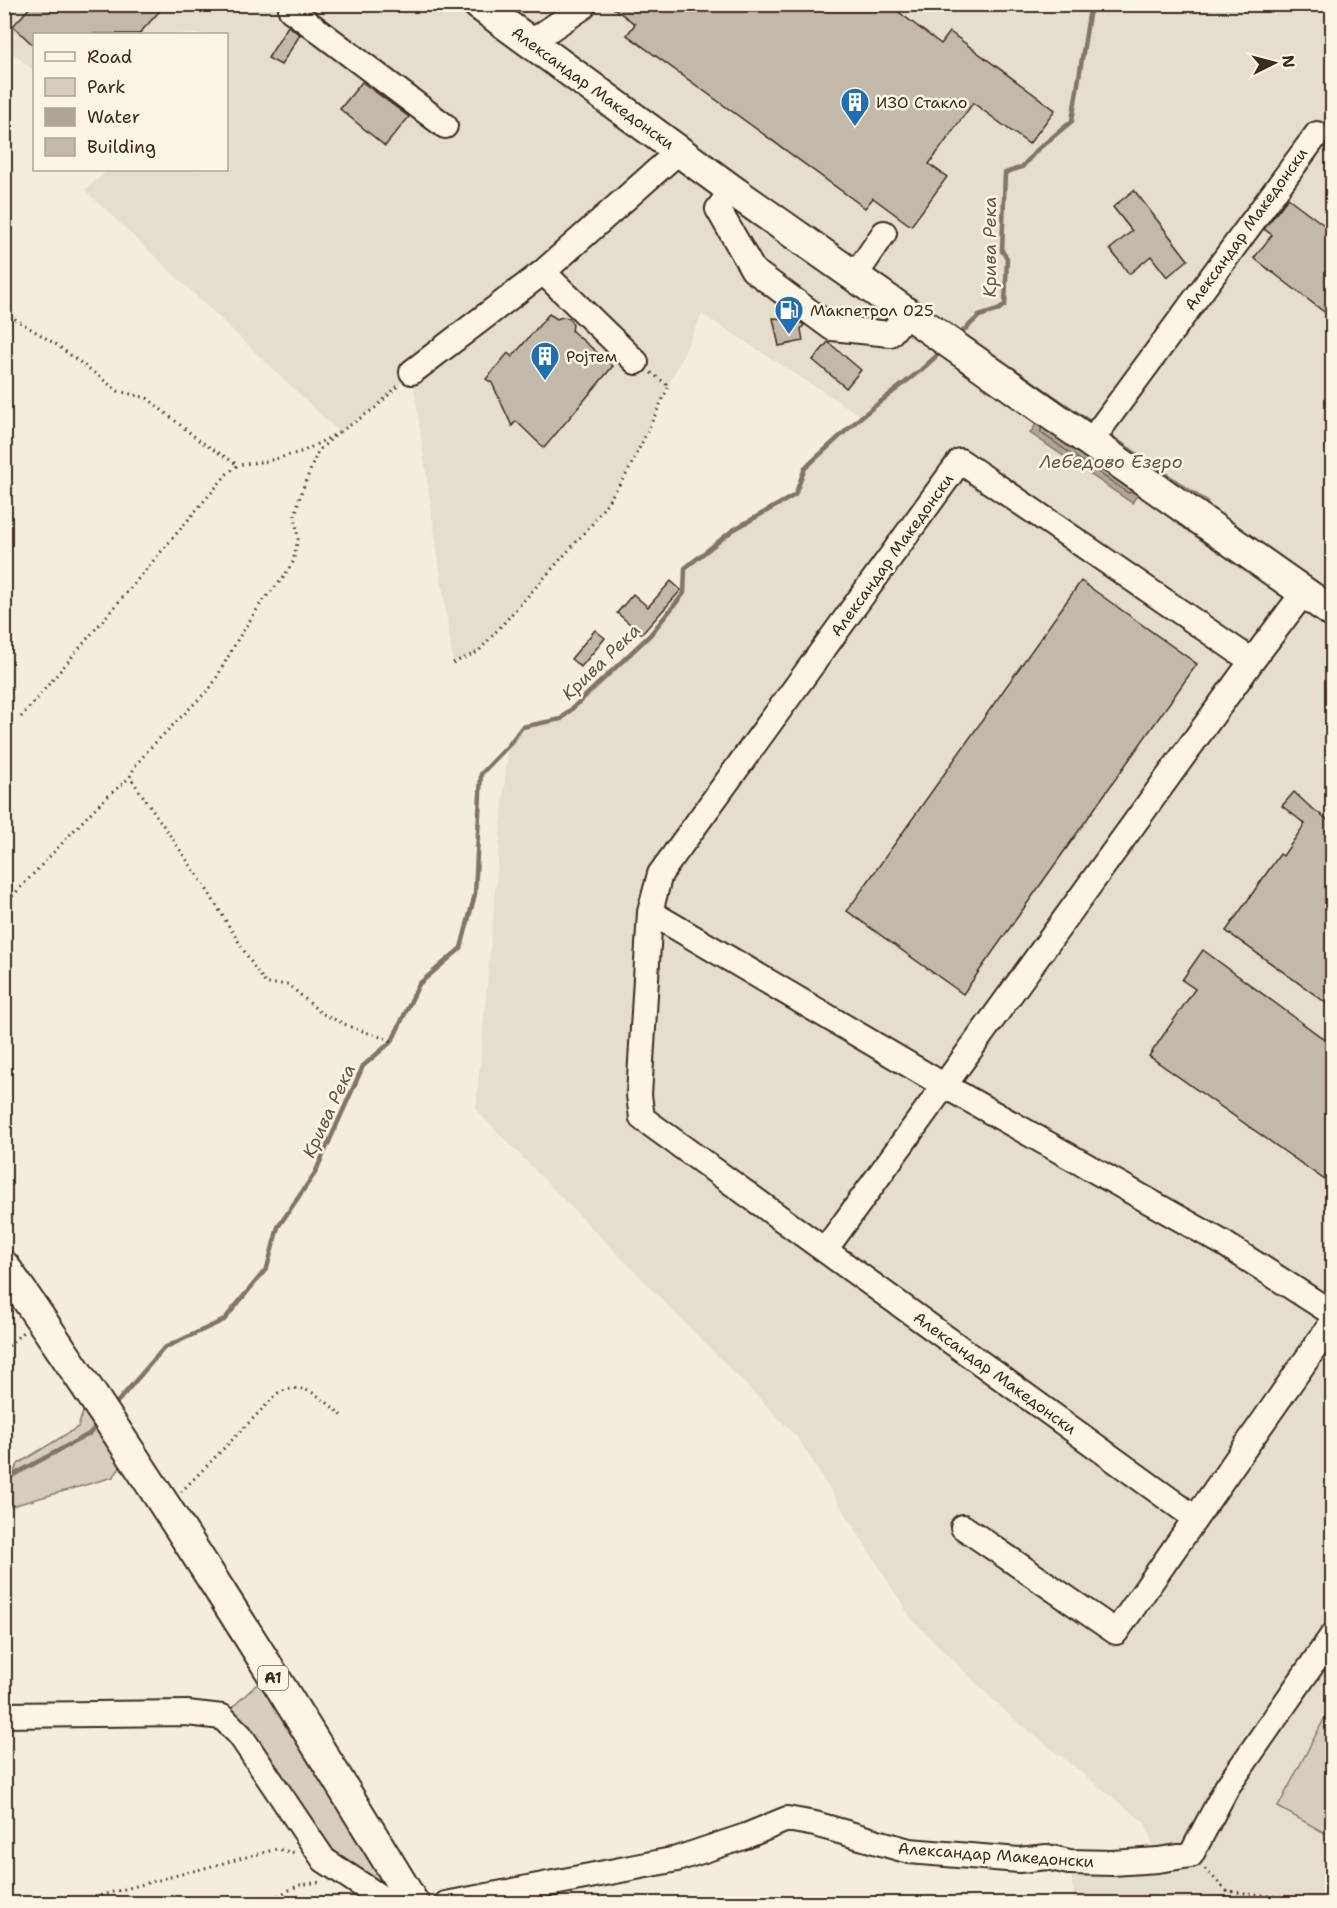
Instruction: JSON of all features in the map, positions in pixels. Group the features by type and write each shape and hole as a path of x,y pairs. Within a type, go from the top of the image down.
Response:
{"main road":[{"name":"Александар Македонски","path":"478,4 732,190 1091,441"},
{"path":"1091,441 1332,612"},
{"name":"A1","path":"4,1266 132,1453 324,1756 414,1904"}],"lane":[{"path":"296,4 291,10 445,126"},
{"path":"531,42 583,7"},
{"name":"Александар Македонски","path":"1091,441 1317,134"},
{"name":"Александар Македонски","path":"412,372 543,272 679,151"},
{"path":"732,190 718,209 753,270 832,328 890,334 908,313"},
{"path":"855,276 884,234"},
{"path":"543,272 636,362"},
{"name":"Александар Македонски","path":"1195,1518 642,1118 639,1095 650,912 660,874 960,461 1252,661"},
{"path":"825,1250 1304,592"},
{"path":"650,912 945,1086 1222,1243 1332,1313"},
{"path":"963,1527 1116,1632 1332,1323"},
{"path":"1191,1855 1227,1787 1332,1636"},
{"path":"4,1715 187,1713 222,1717 240,1735 324,1860 393,1904"},
{"name":"Александар Македонски","path":"446,1904 677,1859 787,1820 815,1824 909,1851 1019,1860 1047,1857 1069,1862 1112,1863 1191,1855"}],"path":[{"path":"4,314 57,345 118,391 147,398 200,441 238,465"},
{"path":"453,663 478,652 594,522 628,472 669,386 636,362"},
{"path":"21,717 220,481 238,465 304,451 339,432 375,408 412,372"},
{"path":"4,905 97,806 130,777 135,766 150,748 212,686 261,603 283,578 293,562 298,539 295,515 301,493 318,451 339,432"},
{"path":"130,777 204,885 266,984 288,984 321,1013 351,1027 392,1041"},
{"path":"164,1505 179,1495 278,1393 288,1388 308,1390 345,1418"},
{"path":"41,1904 94,1897 277,1849 324,1860"},
{"path":"1191,1855 1227,1891 1231,1904"},
{"path":"262,1904 299,1885 353,1879"},
{"path":"1227,1891 1332,1903"}],"shaded area":[{"path":"5,4 1332,5 1332,1903 1075,1903 1069,1862 1158,1860 1145,1823 1009,1715 913,1621 797,1437 476,1110 508,746 522,727 561,719 650,635 684,593 685,568 733,530 795,495 805,468 861,416 702,314 628,472 594,522 478,652 453,663 412,373 375,408 339,432 85,190 107,171 228,171 228,33 33,33 33,70 5,46"}],"green space":[{"path":"90,1391 132,1453 113,1477 5,1508 5,1480 10,1477 19,1463 78,1427"},
{"path":"270,1672 414,1903 353,1879 222,1717"},
{"path":"1332,1704 1332,1837 1278,1807"}],"water":[{"name":"Лебедово Езеро","path":"1014,368 1208,502 1191,526 1140,491 1132,503 1030,433 1039,420 998,391"}],"building":[{"path":"33,4 166,4 140,33 33,33 33,45 13,26"},
{"name":"ИЗО Стакло","path":"608,4 888,4 941,44 950,32 1055,110 1029,144 973,103 929,164 947,177 911,226 873,198 865,208 627,35 635,24"},
{"path":"288,26 300,35 281,65 268,58"},
{"path":"362,82 409,117 385,146 340,109"},
{"path":"1134,190 1188,260 1167,277 1151,256 1129,274 1110,249 1132,231 1113,207"},
{"path":"1288,198 1332,231 1332,318 1254,258 1272,235 1264,229"},
{"name":"Ројтем","path":"549,314 557,319 569,318 573,325 572,331 613,366 544,448 516,421 512,426 492,383 486,379 508,353 512,357"},
{"name":"Макпетрол 025","path":"791,316 804,325 801,329 803,341 779,346 773,318 788,319"},
{"path":"828,342 861,370 846,388 813,360"},
{"path":"671,581 681,590 642,634 617,613 633,594 648,607"},
{"path":"1081,581 1197,664 963,994 847,911"},
{"path":"595,630 605,638 581,667 571,659"},
{"path":"1294,792 1332,823 1332,1007 1226,931 1280,854 1283,856 1305,824 1282,806"},
{"path":"1203,950 1332,1045 1332,1185 1149,1056 1195,989 1182,980"}],"waterway":[{"name":"Крива Река","path":"958,336 979,316 998,310 1005,305 1007,258 1002,251 1005,173 1022,167 1037,150 1072,121 1089,15 1093,4"},
{"name":"Крива Река","path":"113,1407 164,1348 224,1320 267,1268 278,1227 315,1173 363,1066 392,1041 419,984 461,948 475,894 481,774 508,746 522,727 561,719 650,635 684,593 685,568 733,530 795,495 805,468 861,417 943,350"},
{"name":"Крива Река","path":"4,1480 89,1434 99,1423"}],"place":[{"name":"ИЗО Стакло","path":"855,128"},
{"name":"Макпетрол 025","path":"789,336"},
{"name":"Ројтем","path":"545,382"}]}
